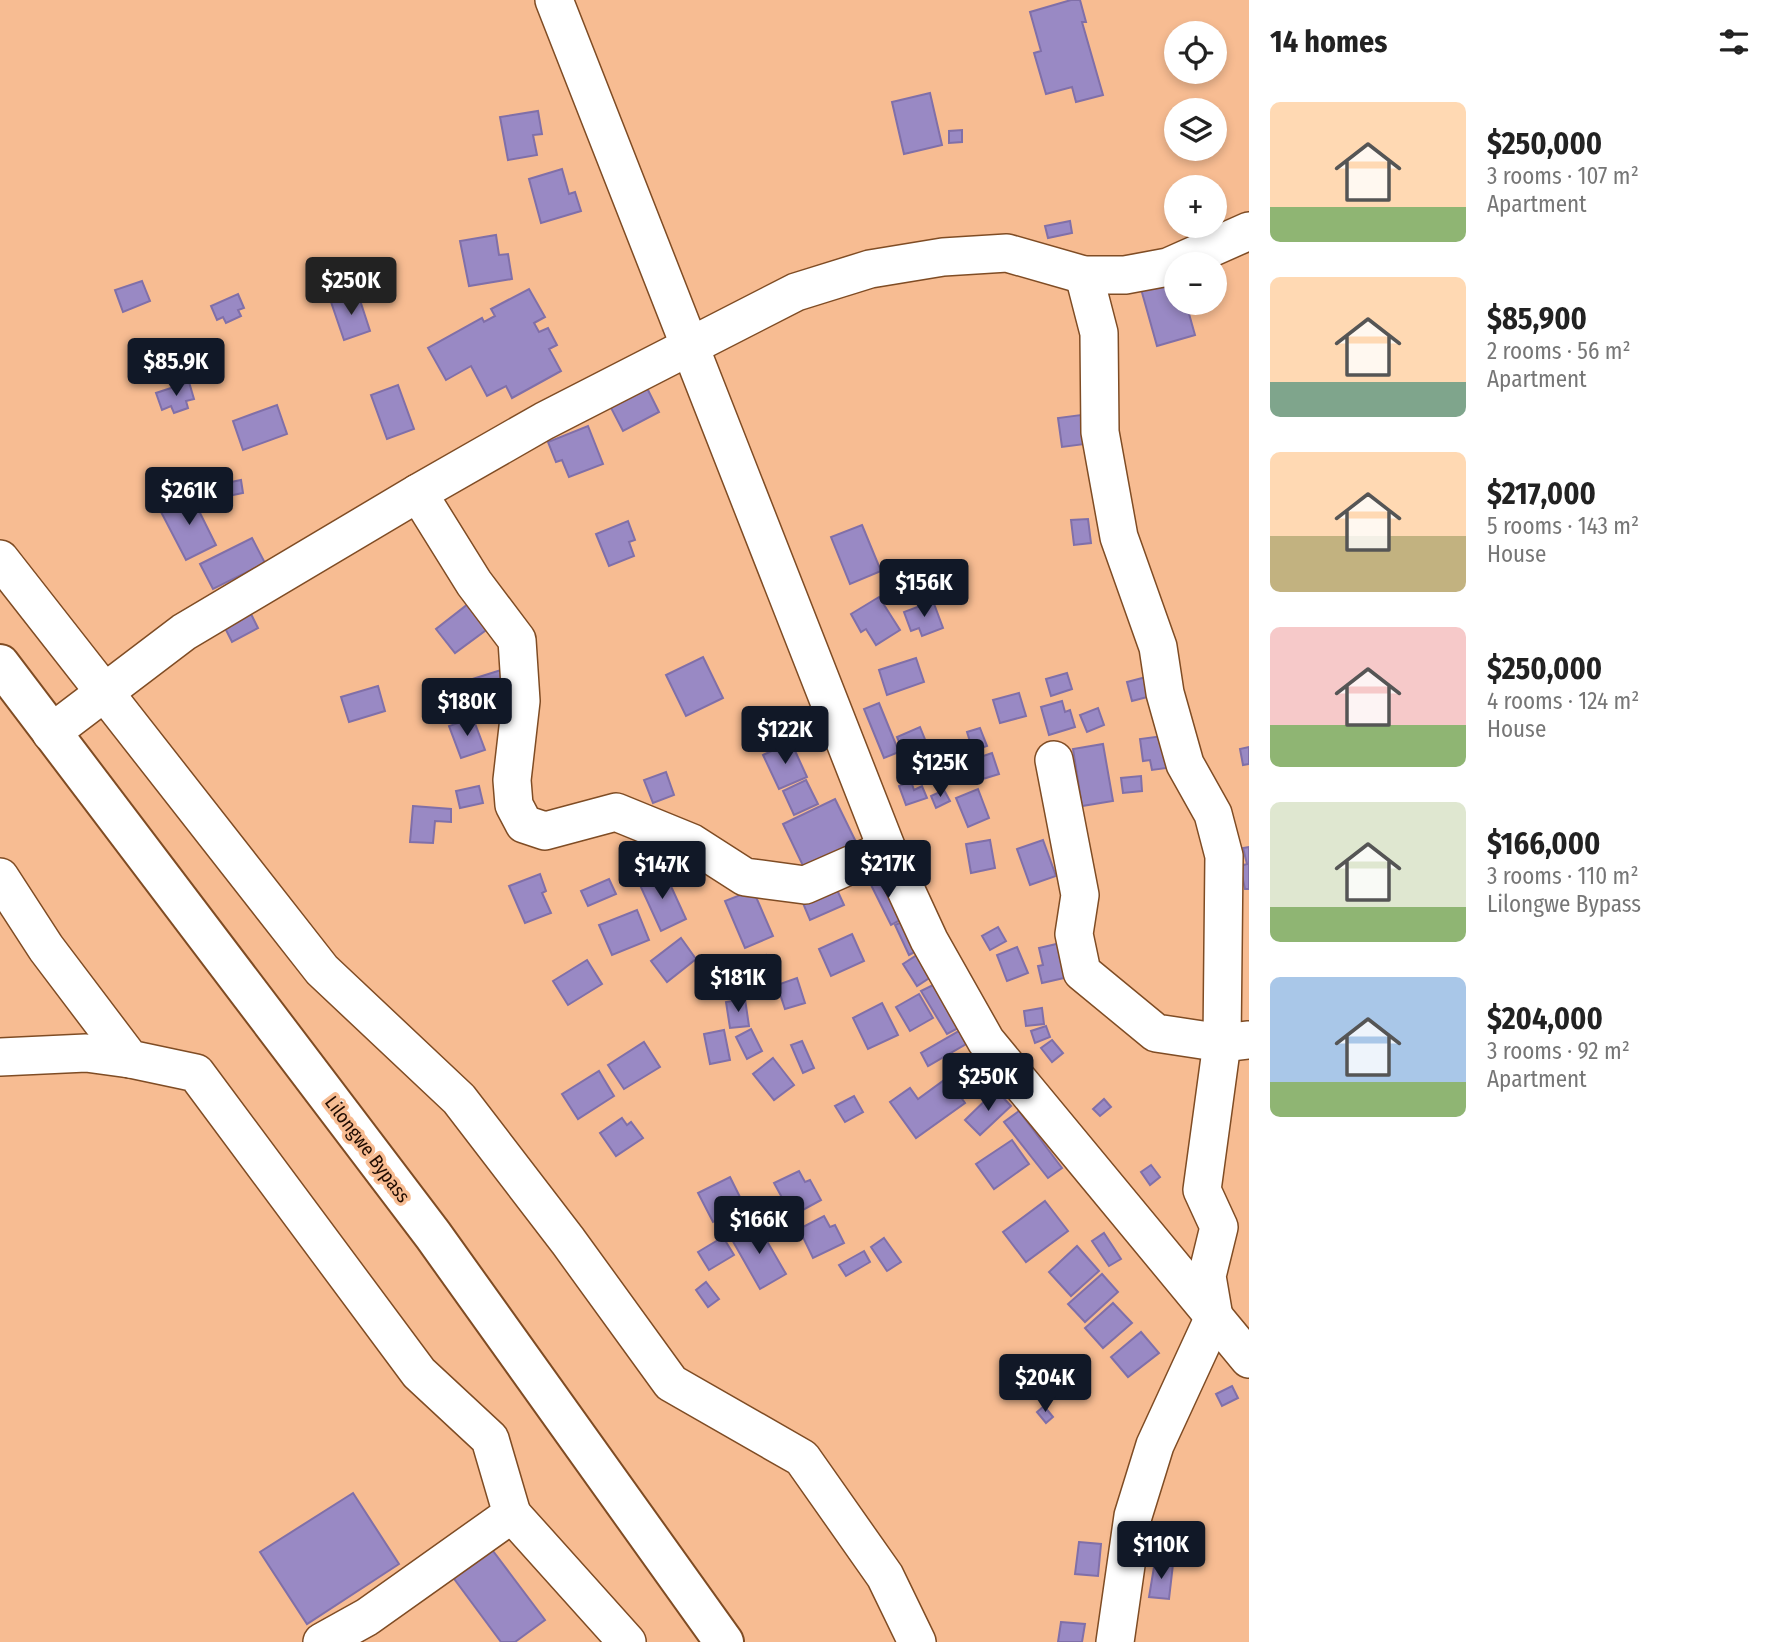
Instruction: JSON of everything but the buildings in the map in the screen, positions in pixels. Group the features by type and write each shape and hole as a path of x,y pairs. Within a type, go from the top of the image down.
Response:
{"main road":[{"name":"Lilongwe Bypass","path":"0,664 433,1234 724,1642"}],"street":[{"path":"554,0 887,849 929,940 986,1041 1249,1359"},
{"path":"51,733 184,632 418,493 544,421 796,292 870,269 943,257 1007,253 1084,275 1125,275 1168,267 1249,230"},
{"path":"1084,275 1099,333 1100,432 1119,537 1158,647 1165,693 1185,764 1213,814 1224,856 1236,1042 1202,1190 1219,1227 1207,1276 1214,1317 1155,1445 1133,1516 1115,1642"},
{"path":"418,493 474,583 517,640 521,701 512,780 514,805 524,824 545,831 616,813 692,843 745,877 805,885 887,849"},
{"path":"0,559 321,970 459,1099 568,1241 671,1383 802,1458 885,1576 917,1642"},
{"path":"1054,760 1080,895 1074,934 1082,972 1156,1033 1236,1042"},
{"path":"0,877 46,948 130,1059"},
{"path":"0,1057 86,1054 130,1059 196,1073 419,1373 489,1438 512,1514 603,1612 627,1642"},
{"path":"322,1642 367,1617 512,1514"}]}
